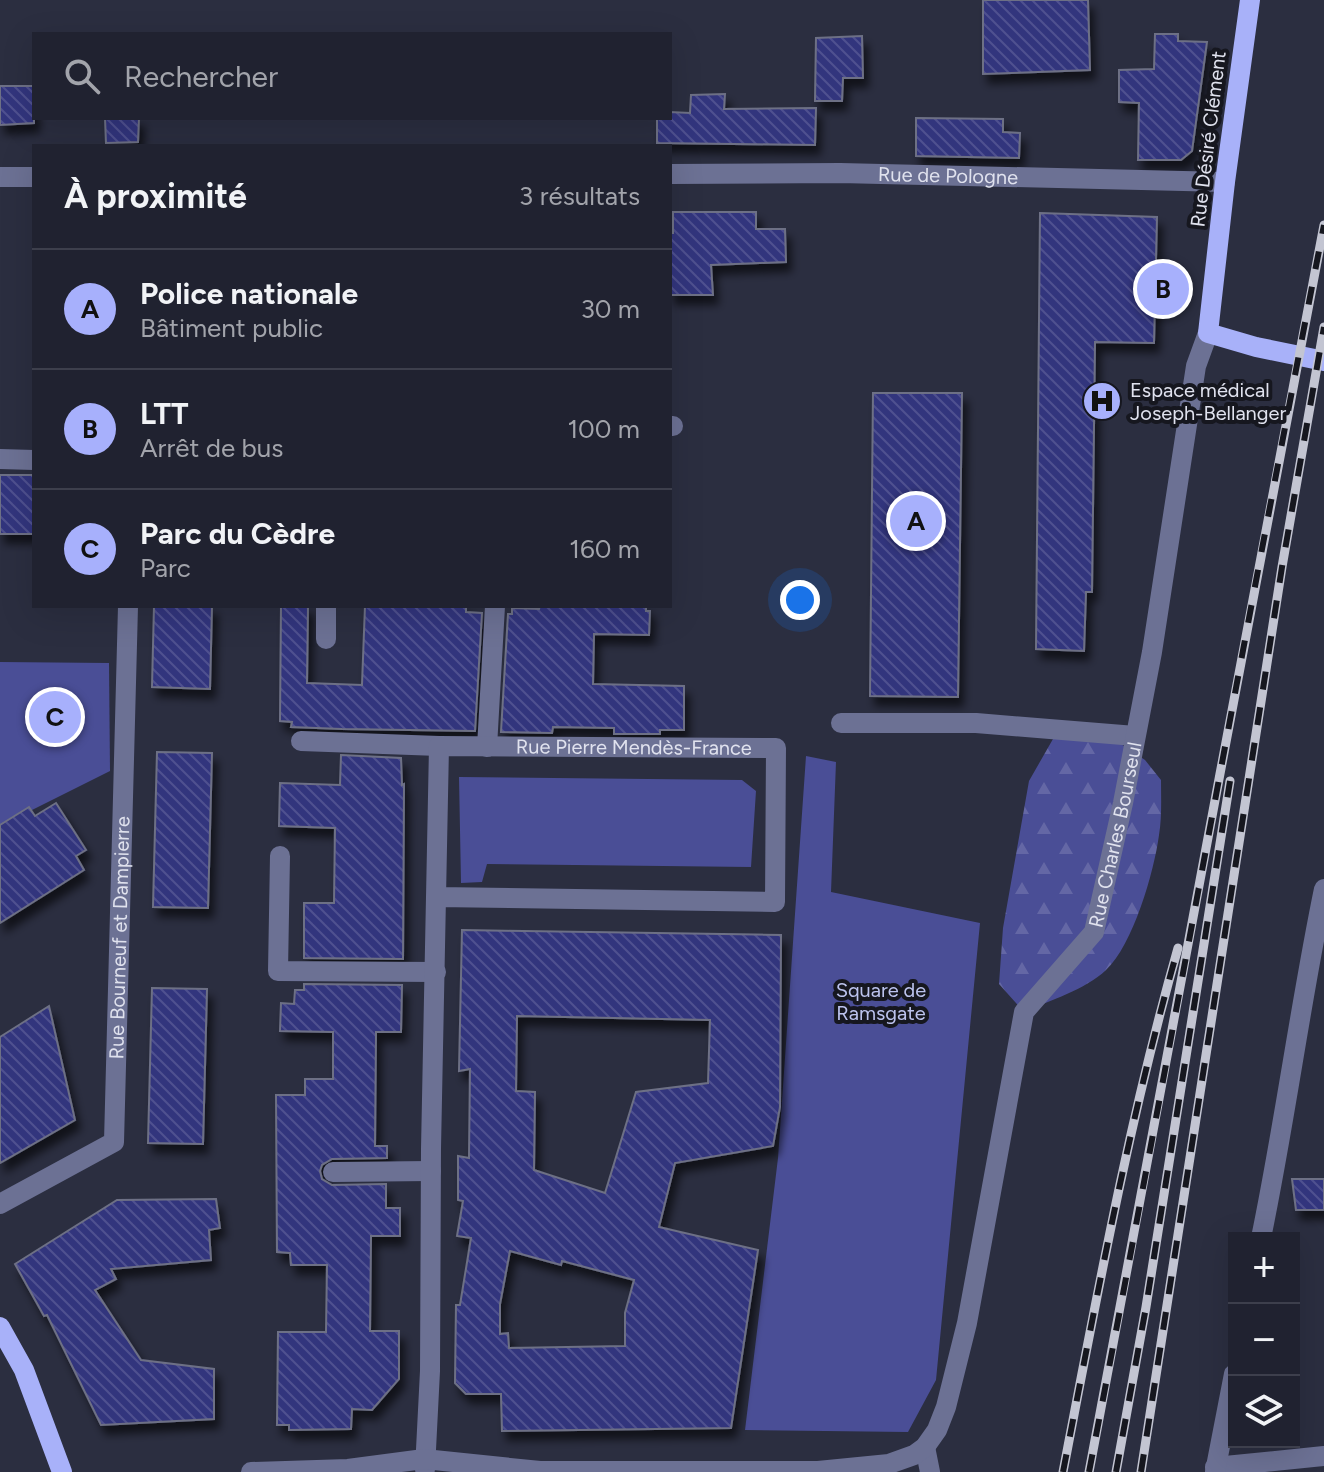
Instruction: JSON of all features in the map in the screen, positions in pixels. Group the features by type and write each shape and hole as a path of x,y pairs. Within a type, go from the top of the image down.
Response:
{"main road":[{"name":"Rue Désiré Clément","path":"1208,333 1250,0"},
{"path":"1208,333 1324,361"},
{"path":"0,1327 24,1370 62,1472"}],"street":[{"name":"Rue de Pologne","path":"672,174 840,173 1225,182"},
{"path":"0,177 32,177"},
{"name":"Rue Charles Bourseul","path":"925,1447 937,1430 946,1407 967,1323 1024,1012 1094,932 1152,652 1196,366 1208,333"},
{"path":"0,459 32,460"},
{"name":"Rue Bourneuf et Dampierre","path":"0,1204 114,1142 128,608"},
{"path":"326,608 326,639"},
{"path":"487,747 495,608"},
{"path":"841,723 976,723 1135,736"},
{"name":"Rue Pierre Mendès-France","path":"301,741 487,747 776,748 775,902 437,897"},
{"path":"424,1465 430,1371 439,746"},
{"path":"280,856 278,971 436,972"},
{"path":"1262,1232 1274,1177 1303,989 1324,889"},
{"path":"333,1172 431,1171"},
{"path":"1234,1376 1215,1470 1324,1456"},
{"path":"251,1472 424,1465 540,1471 818,1471 889,1464 914,1455 925,1447 930,1472"}],"green space":[{"path":"0,662 109,663 110,771 0,826"},
{"path":"1109,736 1145,760 1161,780 1160,828 1147,887 1125,944 1106,970 1078,989 1024,1012 999,984 1003,928 1029,781 1053,739"},
{"name":"Square de Ramsgate","path":"806,756 836,762 831,892 980,923 936,1380 908,1432 745,1430 778,1158"},
{"path":"459,777 742,780 756,791 751,867 487,864 482,882 461,883"}],"building":[{"path":"983,0 1088,0 1090,70 983,74"},
{"path":"1155,34 1178,34 1178,41 1207,42 1192,151 1181,160 1138,160 1139,103 1119,102 1119,70 1154,69"},
{"path":"862,36 863,78 843,78 842,101 815,101 816,38"},
{"path":"0,86 32,86 34,123 0,125"},
{"path":"725,94 724,109 816,108 815,145 657,143 657,120 672,120 672,112 690,113 691,95"},
{"path":"916,118 1003,119 1003,132 1020,133 1019,158 916,156"},
{"path":"105,120 139,120 138,142 106,143"},
{"path":"673,212 756,212 756,229 785,229 786,262 711,265 713,295 672,295"},
{"path":"1040,213 1157,217 1154,343 1095,342 1092,592 1086,592 1084,651 1036,649"},
{"path":"873,393 962,393 958,697 870,696"},
{"path":"0,475 32,475 32,534 0,534"},
{"path":"154,608 212,608 210,689 152,687"},
{"path":"281,608 308,608 307,683 362,685 365,608 466,608 466,612 482,613 475,731 291,727 292,722 280,721"},
{"path":"512,608 646,608 650,611 649,635 594,634 593,684 684,686 684,730 660,730 660,734 614,734 614,728 553,727 552,733 501,732 508,614 512,614"},
{"path":"157,752 212,753 208,908 153,907"},
{"path":"341,755 401,758 404,784 403,959 304,958 304,903 334,903 335,828 279,826 280,783 340,785"},
{"path":"56,803 86,850 76,856 84,870 0,923 0,825 29,807 35,816"},
{"path":"462,930 781,935 780,1107 773,1146 675,1163 659,1227 758,1250 731,1428 502,1431 501,1394 466,1394 455,1383 456,1305 460,1305 471,1238 457,1236 463,1201 458,1200 458,1156 469,1158 470,1069 459,1071","holes":["517,1016 710,1020 708,1083 636,1092 605,1193 534,1170 535,1092 516,1091","510,1251 634,1280 625,1313 625,1346 509,1348 508,1333 500,1334 500,1304"]},
{"path":"304,984 402,985 401,1032 376,1032 375,1146 387,1146 387,1158 332,1159 322,1165 320,1171 322,1179 332,1185 386,1184 386,1208 400,1208 400,1236 371,1236 370,1331 399,1331 399,1379 372,1410 352,1409 351,1429 289,1430 289,1425 277,1425 278,1332 326,1332 327,1265 291,1265 290,1253 277,1252 276,1095 305,1095 305,1079 333,1079 333,1032 280,1031 281,1003 294,1004 295,990 304,990"},
{"path":"152,988 207,989 203,1144 148,1143"},
{"path":"49,1006 75,1120 0,1163 0,1037"},
{"path":"1292,1179 1324,1179 1324,1210 1296,1210"},
{"path":"216,1199 220,1228 209,1230 211,1260 111,1269 116,1279 95,1290 141,1360 214,1369 214,1419 101,1425 47,1315 44,1316 15,1264 117,1200"}],"railway":[{"path":"1089,1472 1324,225"},
{"path":"1141,1472 1282,567 1324,327"},
{"path":"1116,1472 1146,1307 1230,781"},
{"path":"1063,1472 1129,1143 1178,948"}],"place":[{"name":"LTT","path":"1163,289"},
{"name":"Espace médical Joseph-Bellanger","path":"1102,401"},
{"name":"Police nationale","path":"916,521"},
{"name":"Parc du Cèdre","path":"55,717"}]}
